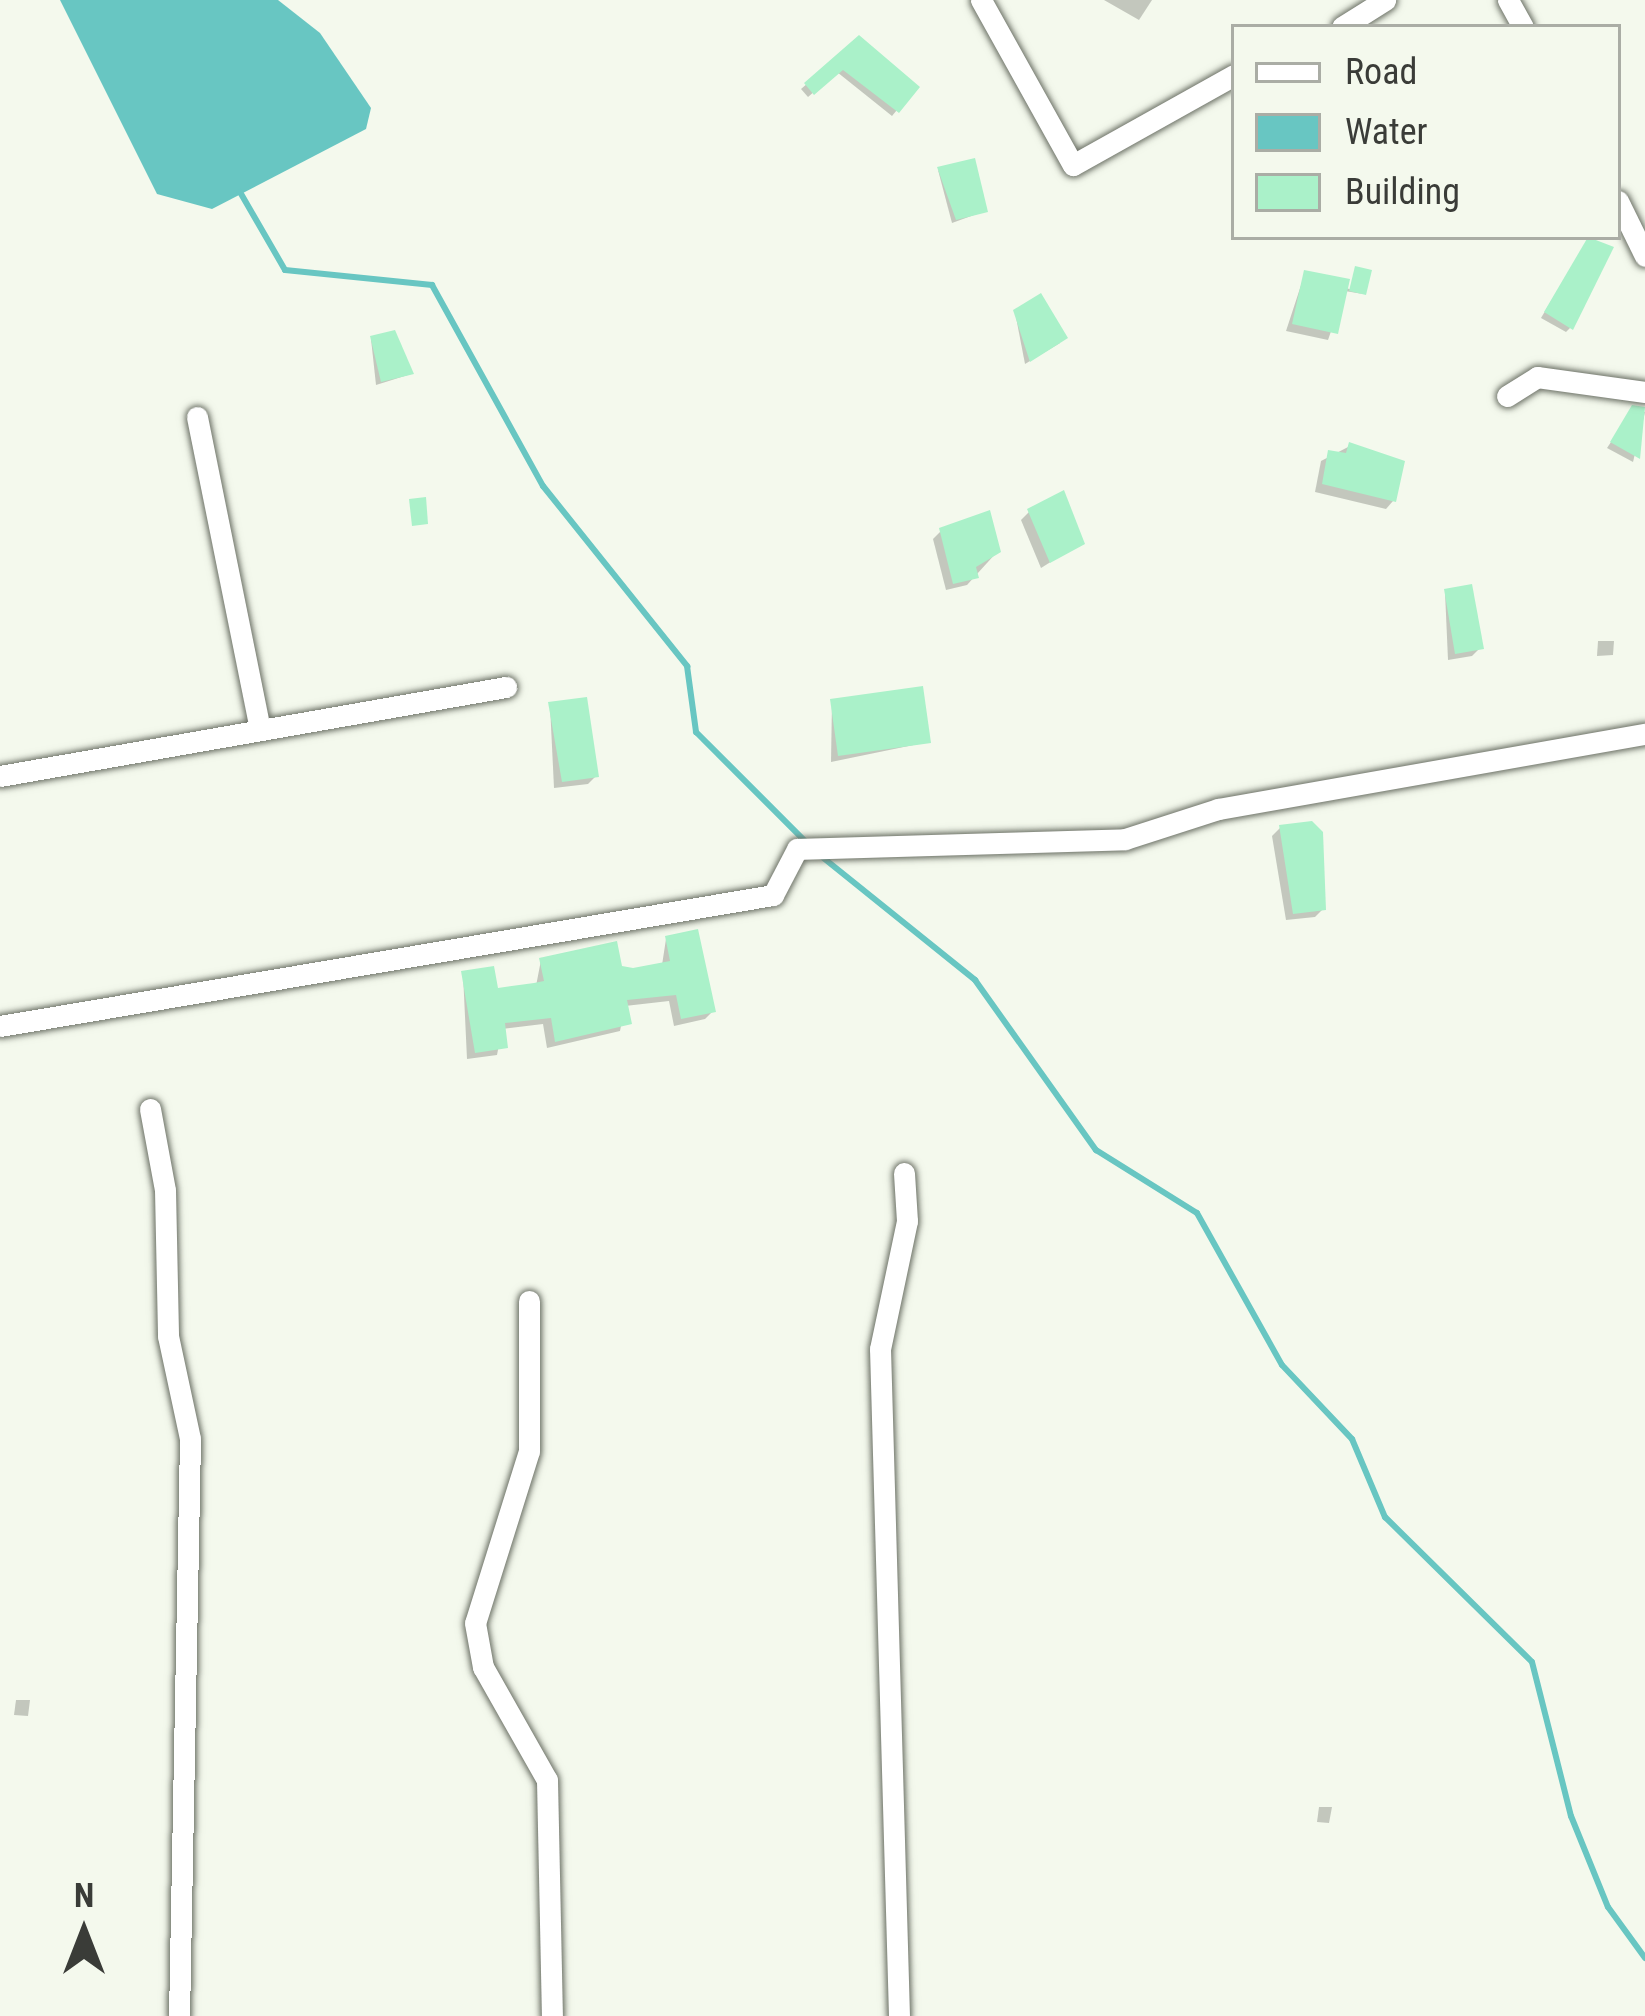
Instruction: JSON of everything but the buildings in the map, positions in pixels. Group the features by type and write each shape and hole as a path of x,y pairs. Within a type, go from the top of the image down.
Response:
{"street":[{"path":"981,0 1073,165 1231,77"},
{"path":"1347,24 1385,0"},
{"path":"1621,207 1645,256"},
{"path":"1507,396 1537,377 1645,392"},
{"path":"197,417 260,730"},
{"path":"0,776 506,687"},
{"path":"0,1026 773,895 797,849 1126,839 1218,809 1645,734"},
{"path":"150,1109 165,1190 168,1336 190,1439 179,2016"},
{"path":"899,2016 880,1349 907,1221 904,1173"},
{"path":"529,1301 529,1450 476,1623 483,1667 547,1780 552,2016"}],"water":[{"path":"60,0 278,0 320,33 371,108 366,129 212,209 157,194"}],"waterway":[{"path":"240,192 285,270 432,285 543,486 687,666 696,732 807,843"},
{"path":"821,856 975,980 1096,1150 1197,1213 1282,1365 1352,1439 1385,1517 1532,1662 1571,1816 1608,1907 1645,1958"}]}
